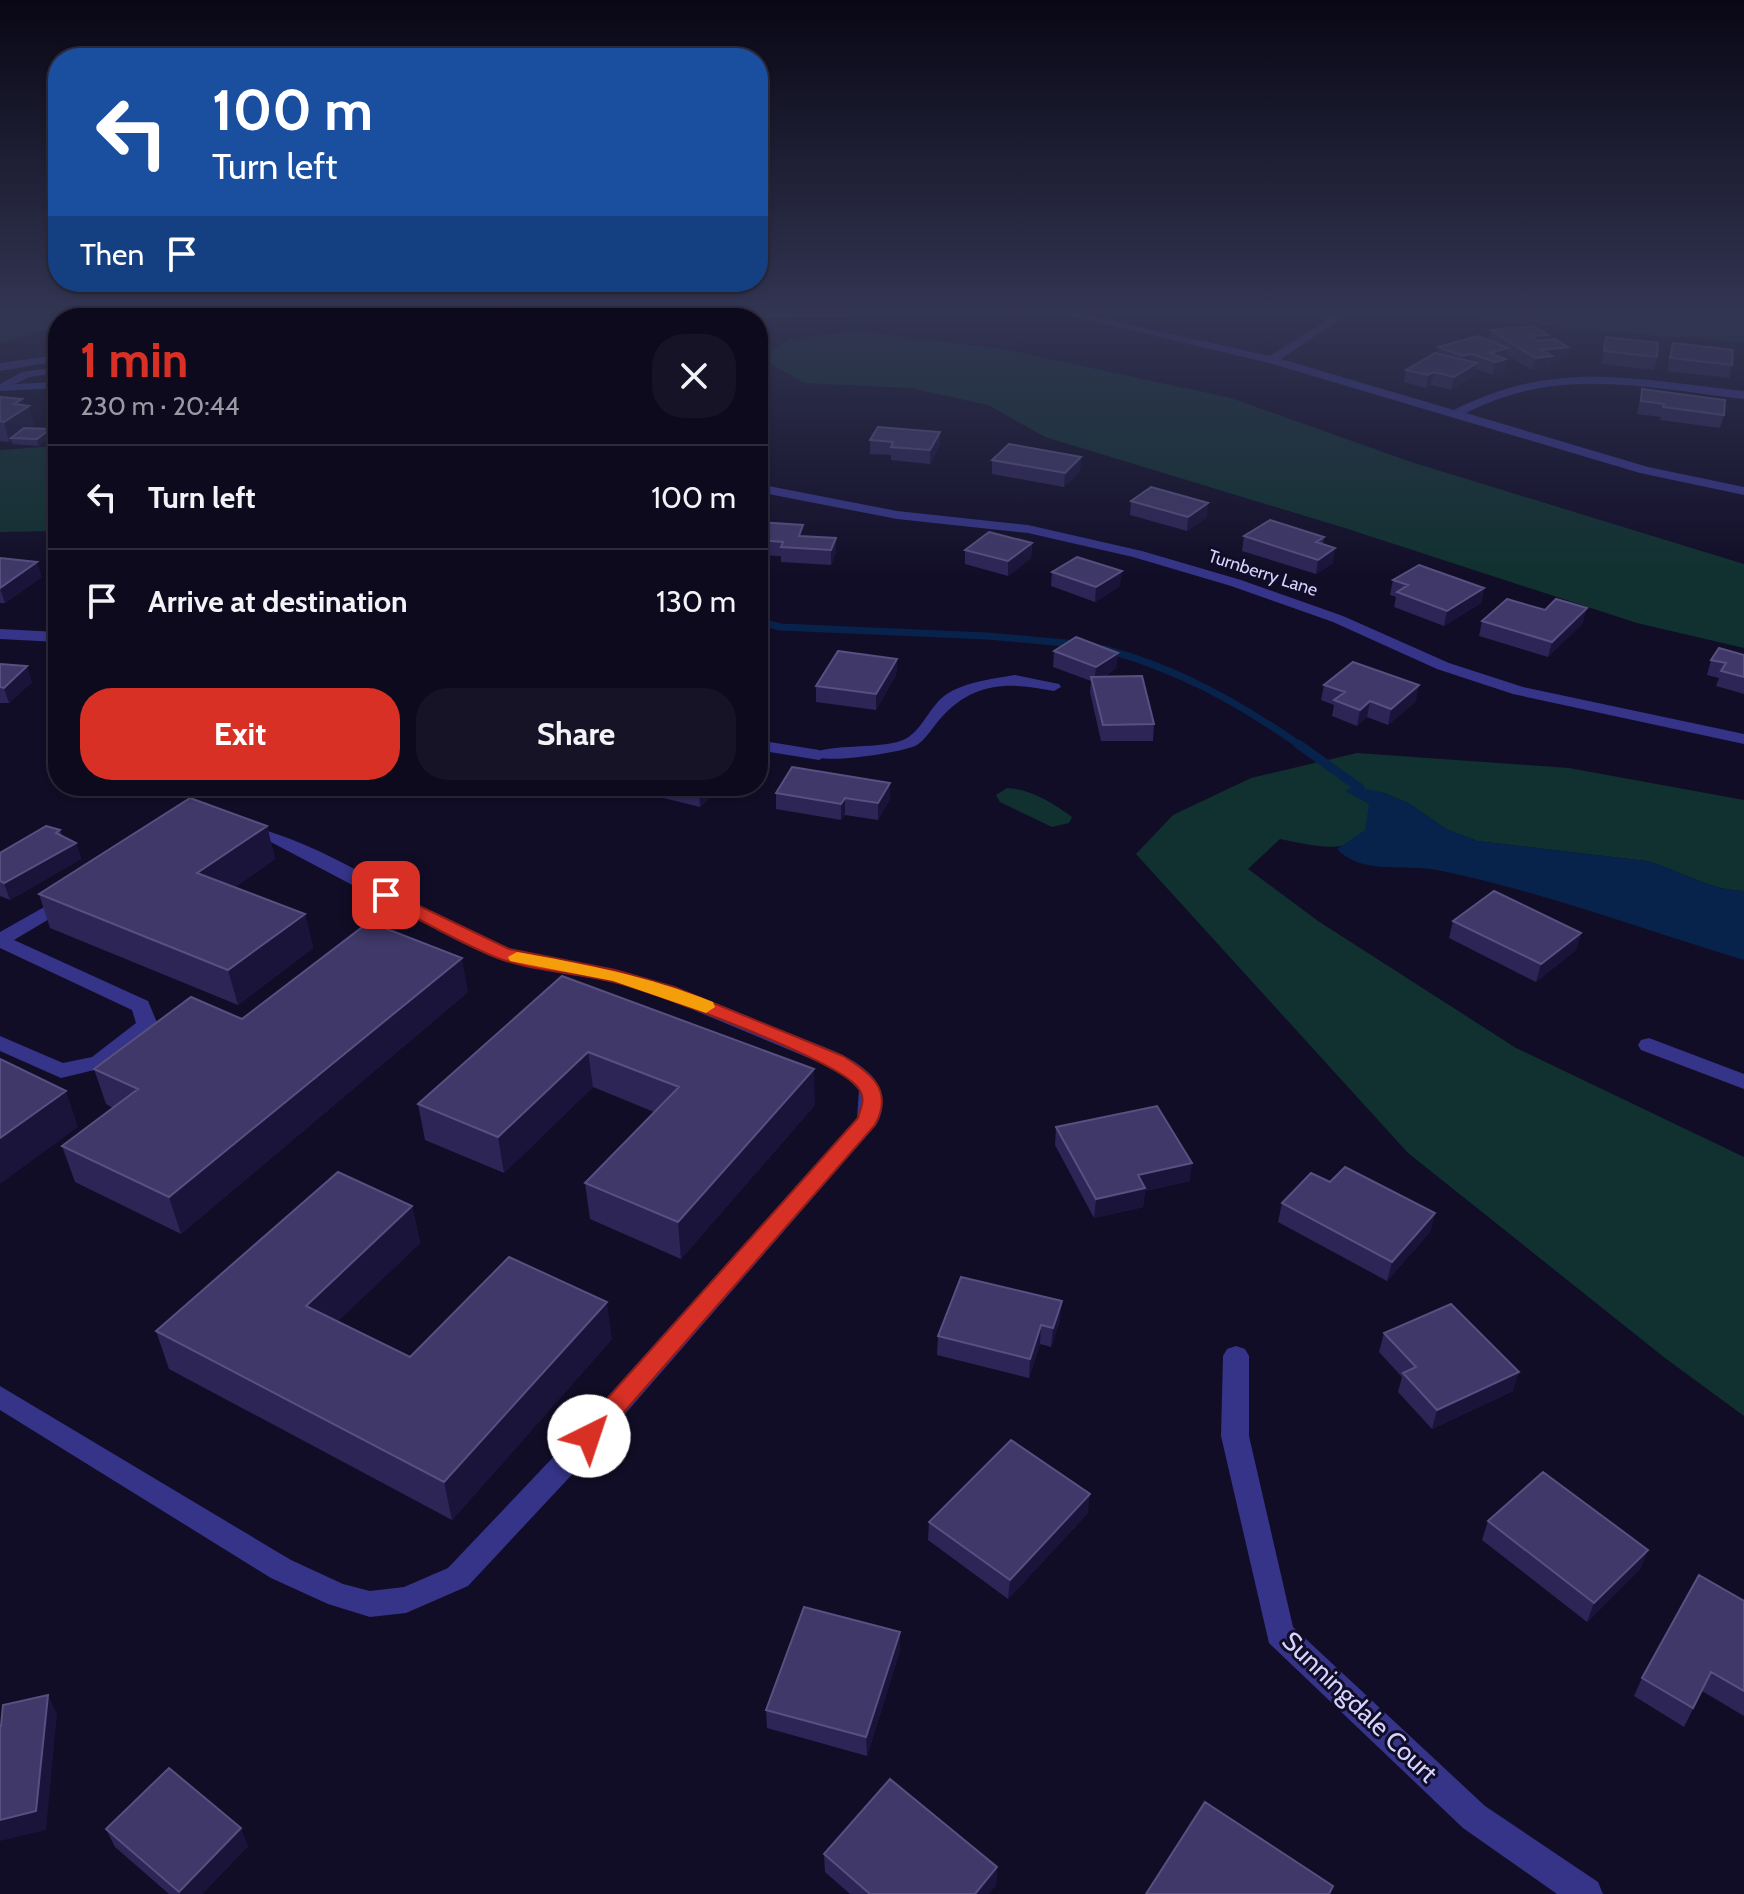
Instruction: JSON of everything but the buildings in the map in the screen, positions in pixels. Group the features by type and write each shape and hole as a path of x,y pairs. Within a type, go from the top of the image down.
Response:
{"street":[{"path":"1416,401 1645,470 1744,491"},
{"path":"1457,413 1482,401"},
{"name":"Turnberry Lane","path":"768,490 897,515 1028,529 1137,554 1236,583 1338,619 1443,666 1519,691 1744,739"},
{"path":"0,634 48,636"},
{"path":"768,747 819,755"},
{"path":"0,1397 281,1569 338,1595 370,1604 406,1600 458,1577 569,1459 868,1120 874,1100 868,1086 855,1072 836,1061 667,991 615,976 539,963 503,953 275,837 227,827"},
{"path":"0,941 90,886"},
{"path":"0,941 141,1006 147,1025 99,1062 61,1071 0,1043"},
{"path":"1649,1045 1744,1082"},
{"name":"Sunningdale Court","path":"1236,1356 1235,1436 1280,1634 1474,1817 1586,1894"}],"lane":[{"path":"819,755 861,752 912,742 950,699 983,685 1015,679 1054,687"}],"green space":[{"path":"972,401 1241,401 1411,462 1744,564 1744,648 1637,623 1348,529 1045,437 988,405"},
{"path":"48,447 48,531 0,532 0,450"},
{"path":"1357,753 1569,768 1744,800 1744,891 1706,883 1646,861 1477,841 1446,829 1410,804 1382,792 1356,795 1369,804 1368,823 1362,835 1352,843 1325,847 1280,839 1248,869 1318,921 1516,1048 1744,1157 1744,1416 1665,1358 1408,1153 1136,854 1173,815 1251,778"},
{"path":"1007,788 1025,791 1049,802 1072,817 1069,823 1052,827 1000,802 996,795"}],"water":[{"path":"1353,787 1382,792 1410,804 1446,829 1477,841 1646,861 1706,883 1744,891 1744,960 1476,879 1424,868 1384,867 1358,862 1337,849 1365,830 1369,804 1345,791"}],"waterway":[{"path":"768,624 780,627 987,636 1077,644"},
{"path":"1104,649 1157,666 1207,688 1298,744"},
{"path":"1298,744 1360,788"}],"slow traffic":[{"path":"517,957 615,976 667,991 706,1007"}],"route":[{"path":"386,895 469,939 503,953 539,963 615,976 667,991 836,1061 855,1072 868,1086 874,1100 868,1120 589,1436"}]}
